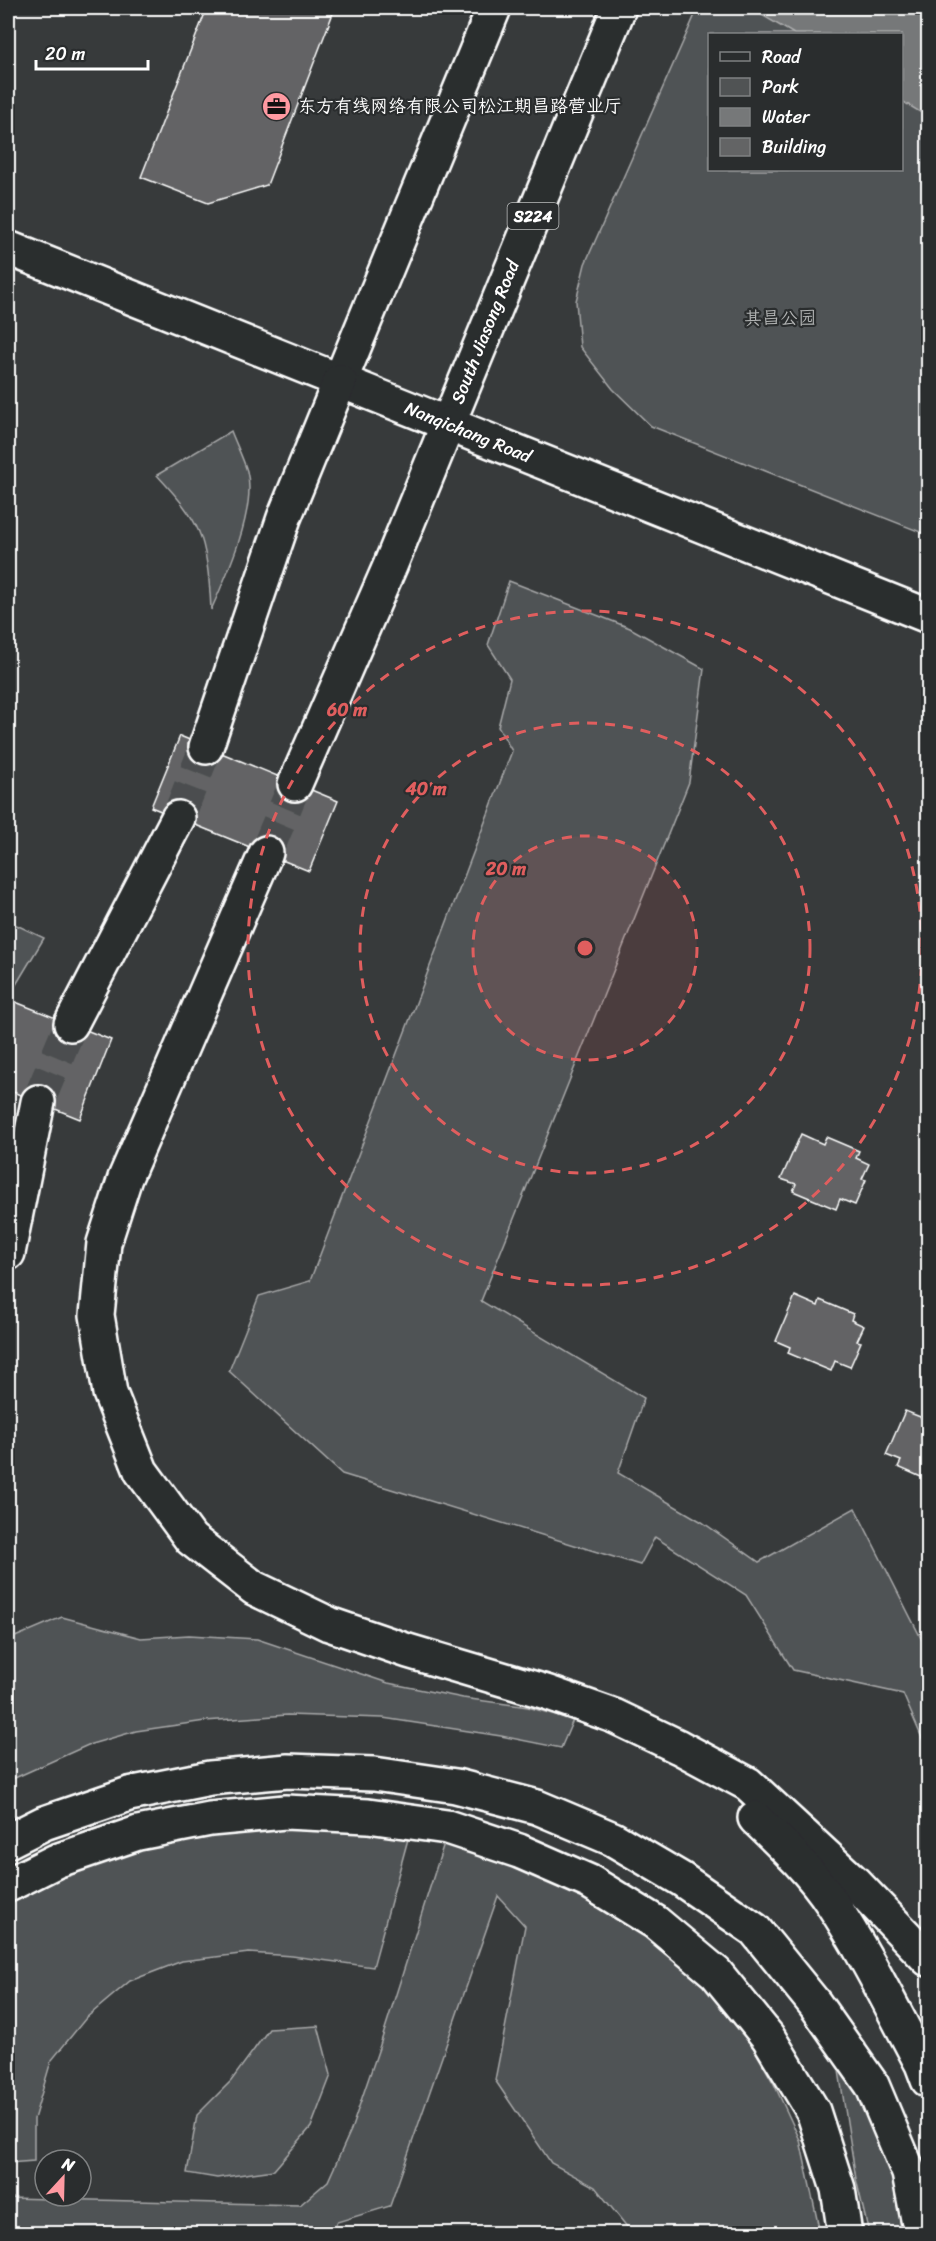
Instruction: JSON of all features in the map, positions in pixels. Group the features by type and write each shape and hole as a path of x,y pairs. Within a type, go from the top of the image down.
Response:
{"main road":[{"path":"206,747 284,518 494,8"},
{"name":"South Jiasong Road","path":"295,784 390,566 619,8"},
{"name":"Nanqichang Road","path":"8,248 928,616"},
{"path":"71,1024 178,818"},
{"path":"266,854 125,1178 104,1243 98,1315 110,1394 141,1471 191,1539 254,1588 328,1624 408,1651 546,1692 614,1716 748,1784 854,1882 928,1959"},
{"path":"8,1206 38,1102 8,1253"},
{"path":"679,1747 784,1845 831,1902 890,2004 928,2080"},
{"path":"8,1840 44,1824 129,1794 210,1778 288,1771 374,1774 456,1786 537,1807 602,1834 681,1879 755,1930 815,2004 872,2085 909,2173 921,2234"},
{"path":"8,1885 56,1861 138,1833 210,1819 285,1812 368,1816 447,1827 519,1851 590,1882 655,1922 716,1972 768,2037 813,2111 838,2189 845,2234"}],"green space":[{"name":"其昌公园","path":"698,8 755,8 803,33 708,33 708,171 903,171 903,91 928,108 928,535 651,426 613,389 580,347 576,301 585,264"},
{"path":"231,431 247,471 248,504 239,542 211,610 206,560 199,532 186,509 157,475"},
{"path":"509,581 630,628 704,669 689,782 481,1301 644,1398 618,1473 702,1522 759,1562 855,1508 928,1652 928,1752 903,1694 793,1670 746,1595 655,1537 640,1565 342,1474 229,1371 259,1296 310,1281 512,751 498,727 510,679 488,645"},
{"path":"8,921 44,938 8,998"},
{"path":"62,1617 141,1638 189,1635 257,1639 388,1683 463,1698 528,1707 573,1720 561,1748 501,1736 383,1718 287,1715 205,1721 136,1731 88,1745 8,1781 8,1640"},
{"path":"300,1828 357,1831 408,1839 373,1967 292,1956 249,1953 182,1961 130,1981 86,2018 51,2061 34,2119 33,2161 8,2163 8,1899 24,1888 152,1844 234,1832"},
{"path":"445,1840 583,1893 697,1970 741,2026 774,2084 800,2140 820,2233 632,2233 595,2187 551,2163 495,2080 525,1926 498,1896 390,2206 337,2222 332,2233 8,2234 8,2198 33,2199 33,2208 93,2208 93,2200 300,2205 328,2181 351,2130"},
{"path":"318,2026 331,2075 311,2127 274,2170 217,2178 187,2173 197,2115 231,2081 269,2029"},
{"path":"837,2058 866,2105 898,2186 907,2233 869,2233 856,2179"}],"water":[{"path":"750,8 928,8 928,117 903,102 903,33 792,33"}],"building":[{"path":"207,8 335,8 267,185 208,203 141,177"},
{"path":"180,736 338,801 309,871 151,807"},
{"path":"8,999 111,1040 80,1119 8,1090"},
{"path":"801,1134 823,1144 826,1137 859,1151 856,1158 869,1164 862,1179 866,1180 855,1205 840,1199 836,1209 793,1191 796,1184 781,1179"},
{"path":"795,1296 818,1306 820,1300 853,1314 851,1320 864,1326 857,1341 861,1342 850,1367 835,1361 831,1371 788,1353 790,1347 776,1341"},
{"path":"905,1411 928,1420 928,1480 898,1467 901,1461 886,1455"}],"tunnel":[{"path":"178,818 206,747"},
{"path":"266,853 295,784"},
{"path":"38,1102 71,1024"}],"place":[{"name":"东方有线网络有限公司松江期昌路营业厅","path":"277,106"}]}
